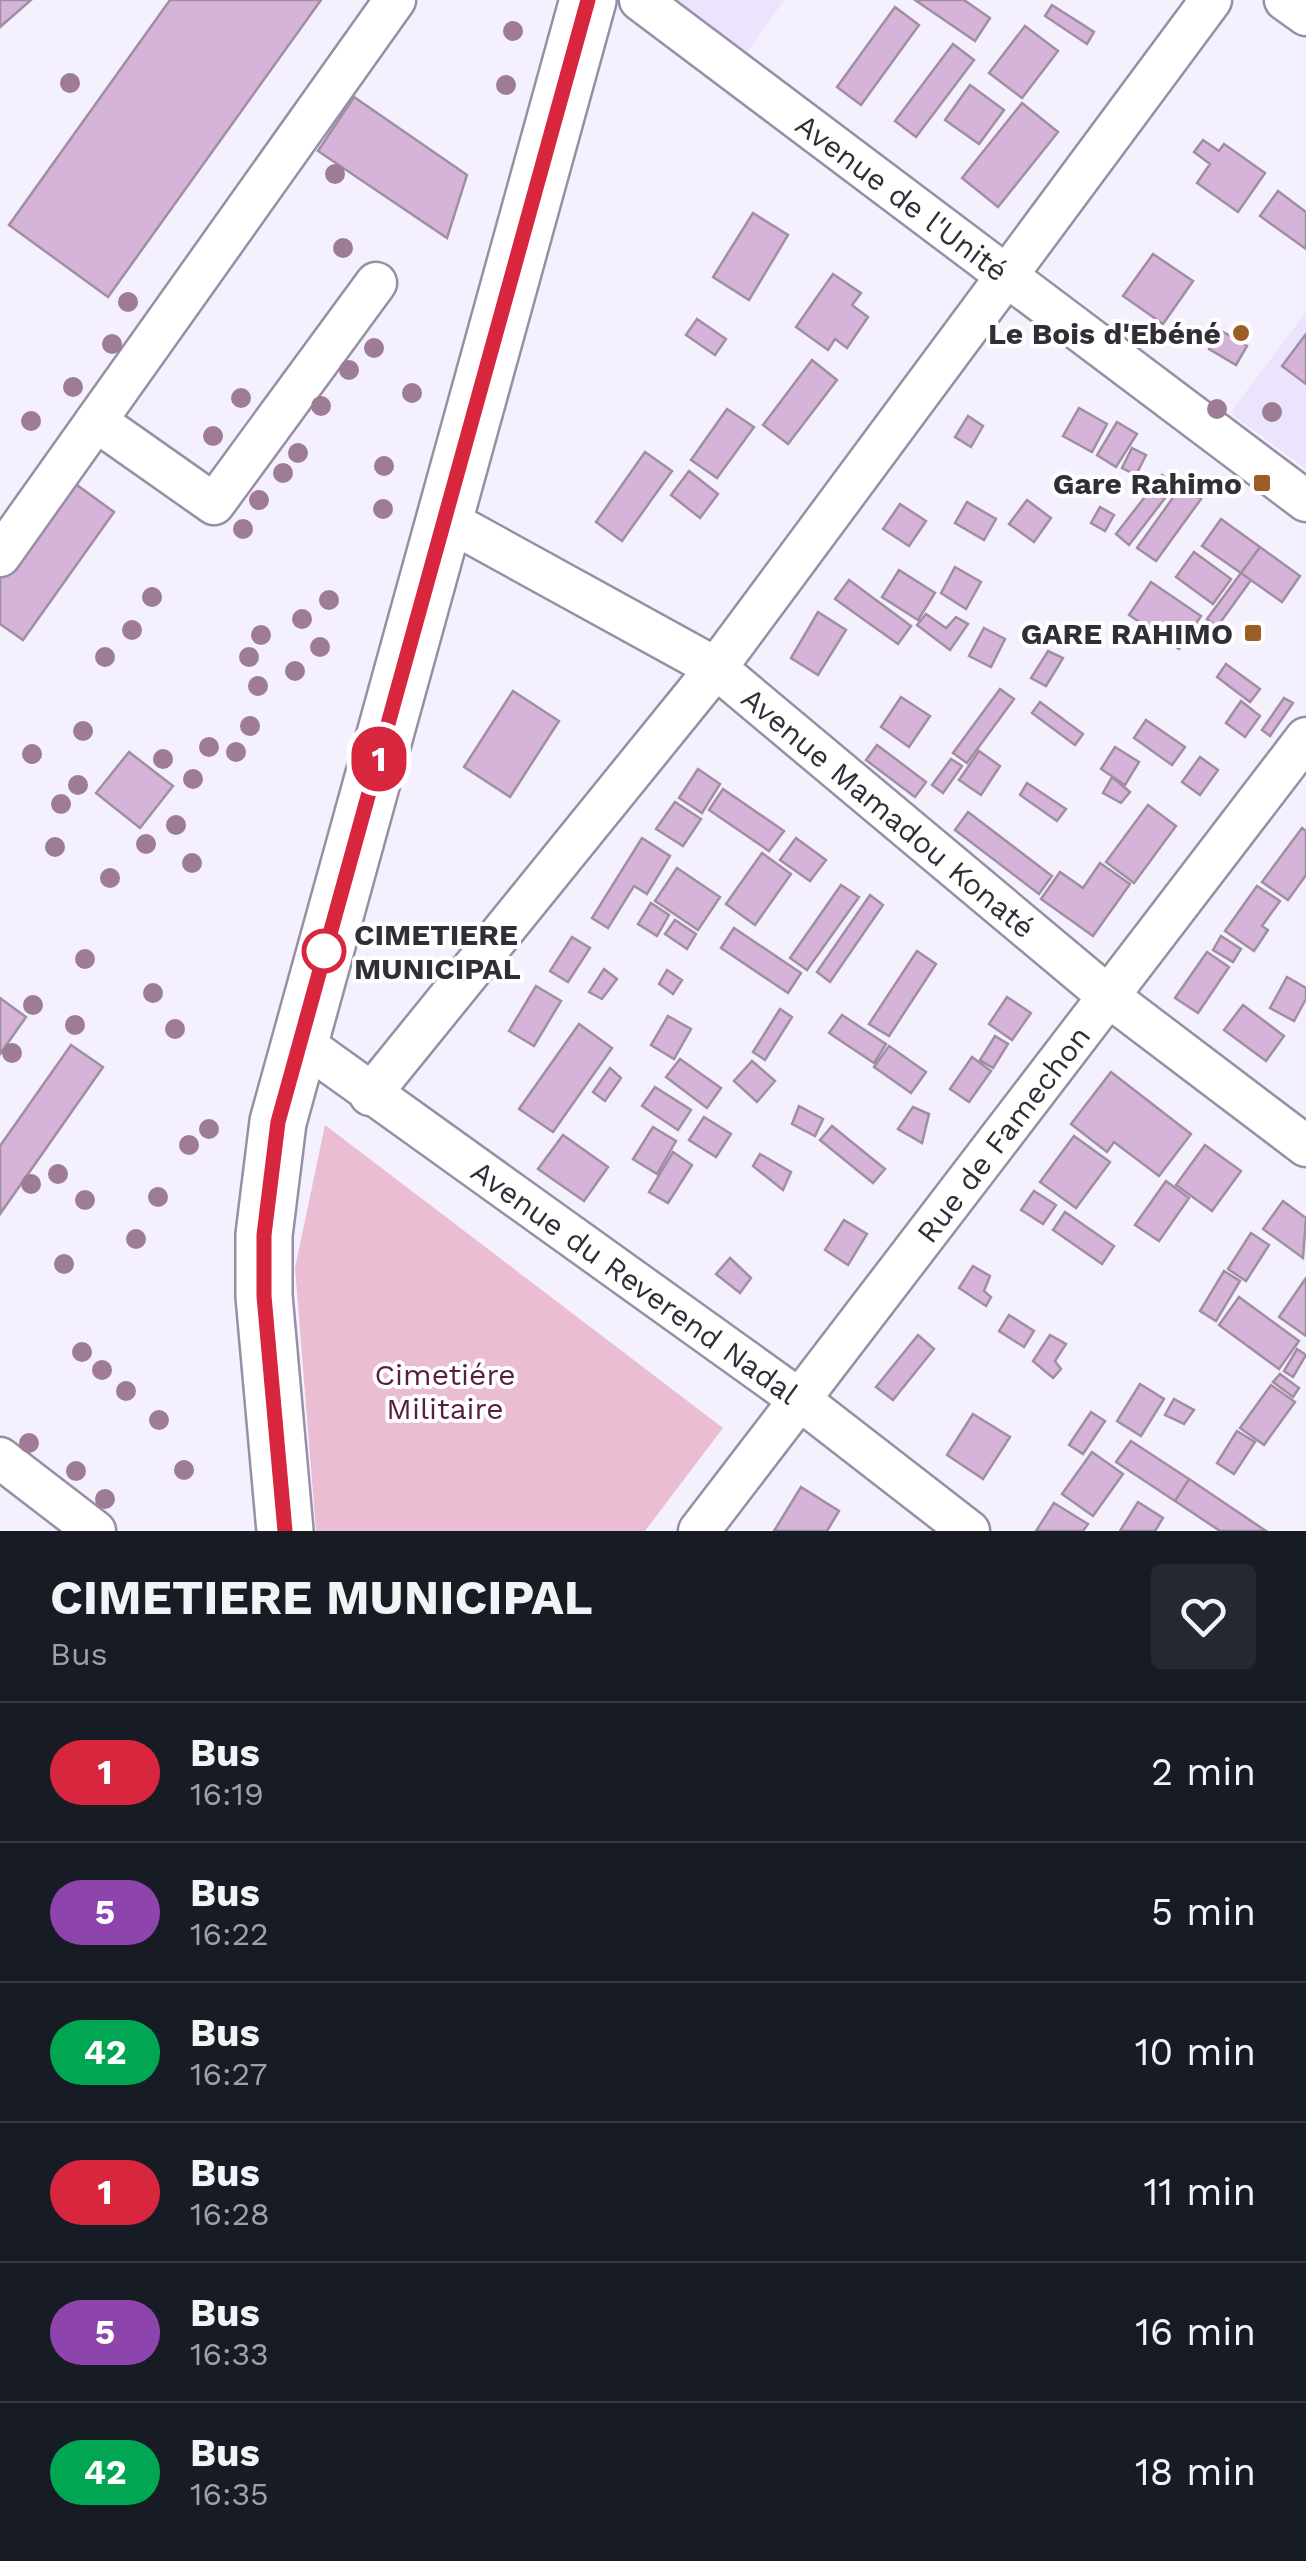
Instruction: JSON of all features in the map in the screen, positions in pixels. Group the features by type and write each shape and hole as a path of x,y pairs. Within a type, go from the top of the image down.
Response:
{"highway":[{"path":"285,1531 264,1296 264,1235 278,1122 588,0"}],"street":[{"path":"0,556 395,0"},
{"name":"Avenue de l'Unité","path":"640,0 1306,501"},
{"path":"370,1095 716,668 1211,0"},
{"path":"1285,0 1306,16"},
{"path":"96,422 214,504 376,283"},
{"name":"Avenue Mamadou Konaté","path":"447,520 716,668 1108,996 1306,1146"},
{"name":"Rue de Famechon","path":"699,1531 1306,738"},
{"name":"Avenue du Reverend Nadal","path":"298,1040 800,1400 968,1531"},
{"path":"0,1458 96,1531"}],"shaded area":[{"path":"661,0 784,0 742,60"},
{"path":"1306,312 1306,469 1230,413"}],"green space":[{"name":"Cimetiére Militaire","path":"325,1125 723,1428 645,1531 316,1531 295,1268"}],"building":[{"path":"0,0 31,0 0,27"},
{"path":"170,0 321,0 108,297 9,225"},
{"path":"915,0 964,0 990,18 975,41"},
{"path":"1052,5 1094,32 1087,44 1045,16"},
{"path":"895,7 919,25 861,105 837,87"},
{"path":"1025,26 1058,51 1022,98 989,73"},
{"path":"953,44 974,60 916,137 895,121"},
{"path":"970,85 1004,110 979,144 945,120"},
{"path":"354,97 467,175 447,238 318,151"},
{"path":"1022,103 1058,132 998,207 962,178"},
{"path":"1203,140 1219,151 1224,144 1265,173 1238,212 1197,183 1210,164 1194,152"},
{"path":"1278,191 1306,212 1306,249 1260,216"},
{"path":"753,213 788,235 749,300 713,277"},
{"path":"1153,254 1193,281 1163,324 1123,296"},
{"path":"833,274 861,293 852,305 868,317 847,348 835,339 828,350 796,327"},
{"path":"697,319 726,339 715,355 686,335"},
{"path":"1220,330 1247,346 1236,365 1209,349"},
{"path":"1306,334 1306,384 1282,366"},
{"path":"812,360 837,380 788,444 763,425"},
{"path":"1079,408 1107,424 1092,452 1063,436"},
{"path":"727,409 754,427 717,478 691,460"},
{"path":"968,416 983,426 971,447 955,437"},
{"path":"1117,422 1137,434 1116,467 1097,455"},
{"path":"1132,448 1146,455 1136,475 1122,468"},
{"path":"645,452 672,471 622,541 596,522"},
{"path":"689,471 718,494 700,518 671,495"},
{"path":"1162,475 1175,485 1129,545 1116,534"},
{"path":"66,477 114,512 23,640 0,624 0,571"},
{"path":"1182,485 1201,499 1156,561 1137,548"},
{"path":"1027,500 1051,518 1034,542 1009,524"},
{"path":"967,502 996,519 984,540 955,523"},
{"path":"900,504 926,521 909,546 883,529"},
{"path":"1100,507 1114,515 1105,531 1091,523"},
{"path":"1221,519 1260,547 1241,573 1202,546"},
{"path":"1260,547 1300,576 1282,602 1241,573"},
{"path":"1194,552 1231,579 1213,604 1176,577"},
{"path":"955,567 981,582 966,609 941,593"},
{"path":"899,570 935,593 918,620 882,597"},
{"path":"1241,573 1251,580 1217,627 1207,619"},
{"path":"849,580 911,626 898,644 835,599"},
{"path":"1151,582 1201,616 1179,649 1129,615"},
{"path":"818,612 846,630 818,675 791,658"},
{"path":"926,614 946,628 956,617 968,624 950,650 917,625"},
{"path":"984,628 1005,639 991,667 969,656"},
{"path":"1048,651 1063,658 1046,686 1031,678"},
{"path":"1226,664 1260,689 1250,702 1217,677"},
{"path":"1000,689 1014,699 967,763 953,753"},
{"path":"513,691 559,721 510,797 464,767"},
{"path":"901,697 930,716 909,747 881,727"},
{"path":"1284,698 1293,703 1270,736 1262,730"},
{"path":"1241,701 1260,716 1245,737 1226,723"},
{"path":"1040,702 1083,734 1075,745 1032,713"},
{"path":"1146,720 1185,747 1172,765 1134,738"},
{"path":"877,745 926,782 915,797 866,760"},
{"path":"1115,747 1139,762 1125,785 1101,769"},
{"path":"979,751 1000,766 981,795 959,780"},
{"path":"129,752 173,786 140,828 96,793"},
{"path":"1200,757 1218,770 1200,795 1182,782"},
{"path":"951,759 962,766 943,793 932,785"},
{"path":"698,769 720,784 702,813 679,798"},
{"path":"1112,777 1130,792 1121,803 1103,793"},
{"path":"1027,783 1066,809 1057,821 1020,795"},
{"path":"723,789 784,831 769,851 709,810"},
{"path":"675,802 701,819 683,846 656,829"},
{"path":"1148,805 1176,826 1134,883 1106,862"},
{"path":"968,812 1052,876 1039,894 955,830"},
{"path":"1302,828 1306,831 1306,875 1288,900 1262,882"},
{"path":"642,838 670,856 647,894 634,886 608,928 592,918"},
{"path":"796,838 826,860 810,881 780,860"},
{"path":"762,853 791,874 755,925 726,904"},
{"path":"1100,863 1130,884 1093,936 1041,899 1060,872 1083,888"},
{"path":"677,868 720,897 698,930 655,901"},
{"path":"841,885 859,897 807,970 790,958"},
{"path":"1257,886 1280,901 1262,926 1268,930 1254,951 1225,931"},
{"path":"870,895 883,905 830,982 817,972"},
{"path":"651,903 669,915 657,936 638,924"},
{"path":"675,920 696,934 687,949 665,934"},
{"path":"734,928 801,973 788,993 721,948"},
{"path":"1221,936 1241,949 1233,962 1213,950"},
{"path":"572,937 590,948 568,982 550,971"},
{"path":"917,951 936,964 889,1036 869,1024"},
{"path":"1207,952 1229,967 1198,1013 1175,998"},
{"path":"604,969 617,979 602,999 589,992"},
{"path":"667,970 682,980 673,994 659,984"},
{"path":"1287,977 1306,988 1306,999 1294,1021 1270,1008"},
{"path":"536,986 561,1001 534,1046 509,1031"},
{"path":"1007,997 1031,1013 1012,1040 989,1024"},
{"path":"0,998 26,1017 0,1054"},
{"path":"1243,1005 1284,1036 1266,1061 1224,1030"},
{"path":"780,1009 792,1017 765,1060 753,1052"},
{"path":"842,1015 886,1044 874,1063 829,1033"},
{"path":"668,1016 691,1029 674,1059 651,1045"},
{"path":"579,1024 612,1048 553,1132 519,1109"},
{"path":"995,1036 1008,1044 993,1068 980,1060"},
{"path":"71,1045 103,1067 0,1214 0,1146"},
{"path":"889,1046 926,1072 911,1093 874,1067"},
{"path":"972,1057 991,1071 969,1102 950,1089"},
{"path":"680,1059 721,1088 707,1108 666,1077"},
{"path":"752,1061 775,1081 757,1102 734,1081"},
{"path":"610,1068 621,1078 605,1101 593,1092"},
{"path":"1111,1072 1191,1134 1159,1176 1114,1142 1107,1152 1071,1124"},
{"path":"655,1087 691,1110 678,1130 642,1106"},
{"path":"799,1106 823,1119 815,1136 792,1124"},
{"path":"913,1107 929,1114 922,1143 898,1129"},
{"path":"704,1117 731,1134 716,1157 689,1140"},
{"path":"832,1126 885,1169 873,1183 820,1140"},
{"path":"653,1127 676,1141 657,1174 633,1159"},
{"path":"563,1135 608,1167 584,1201 538,1169"},
{"path":"1074,1136 1110,1162 1076,1208 1040,1182"},
{"path":"1205,1145 1241,1171 1212,1211 1176,1185"},
{"path":"673,1152 692,1165 668,1203 649,1192"},
{"path":"760,1154 791,1172 783,1190 753,1166"},
{"path":"1166,1181 1189,1198 1159,1241 1135,1225"},
{"path":"1034,1191 1056,1205 1043,1224 1021,1210"},
{"path":"1283,1201 1306,1218 1303,1258 1263,1229"},
{"path":"1065,1212 1114,1246 1102,1264 1053,1230"},
{"path":"844,1220 867,1234 848,1265 825,1250"},
{"path":"1251,1233 1269,1245 1246,1281 1228,1269"},
{"path":"730,1258 751,1278 740,1293 716,1274"},
{"path":"973,1266 990,1276 984,1291 991,1297 986,1306 959,1288"},
{"path":"1224,1271 1240,1281 1216,1321 1200,1311"},
{"path":"1306,1278 1306,1336 1279,1317"},
{"path":"1239,1297 1299,1341 1279,1369 1219,1325"},
{"path":"1009,1315 1034,1331 1024,1347 999,1331"},
{"path":"918,1335 934,1349 893,1400 876,1387"},
{"path":"1050,1335 1066,1344 1055,1361 1061,1369 1053,1378 1033,1361"},
{"path":"1297,1349 1306,1355 1293,1377 1284,1371"},
{"path":"1280,1374 1299,1388 1293,1397 1273,1382"},
{"path":"1140,1384 1164,1399 1141,1436 1117,1421"},
{"path":"1271,1385 1295,1402 1264,1445 1240,1428"},
{"path":"1174,1399 1194,1410 1184,1424 1165,1415"},
{"path":"1091,1412 1105,1421 1083,1454 1069,1445"},
{"path":"973,1414 1010,1437 983,1479 947,1455"},
{"path":"1237,1431 1255,1442 1234,1474 1217,1463"},
{"path":"1131,1441 1189,1479 1175,1501 1116,1462"},
{"path":"1092,1452 1123,1474 1093,1516 1062,1494"},
{"path":"1189,1479 1266,1531 1220,1531 1175,1501"},
{"path":"801,1487 839,1511 827,1531 774,1531"},
{"path":"1138,1502 1163,1518 1155,1531 1120,1531"},
{"path":"1054,1503 1088,1524 1083,1531 1036,1531"}],"bus line":[{"name":"1","path":"285,1531 264,1296 264,1235 278,1122 588,0"}],"place":[{"name":"Le Bois d'Ebéné","path":"1241,333"},
{"name":"Gare Rahimo","path":"1262,483"},
{"name":"GARE RAHIMO","path":"1253,633"},
{"name":"CIMETIERE MUNICIPAL","path":"324,951"}]}
